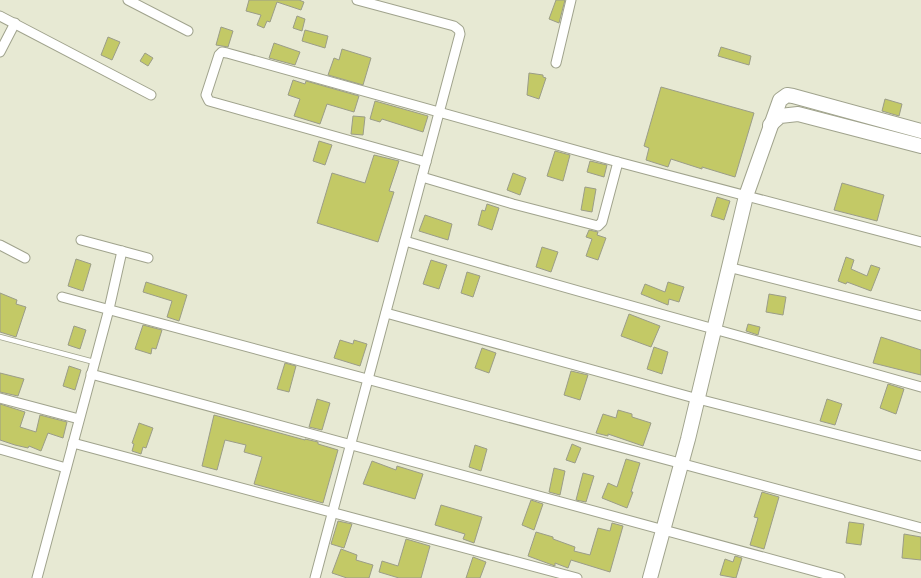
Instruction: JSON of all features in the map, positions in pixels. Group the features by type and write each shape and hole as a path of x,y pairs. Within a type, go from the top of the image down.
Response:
{"street":[{"path":"128,0 188,31"},
{"path":"315,578 460,34 459,30 454,26 392,5 356,0"},
{"path":"556,63 571,0"},
{"path":"0,16 152,95"},
{"path":"0,52 15,23"},
{"path":"426,162 214,103 206,95 219,55 222,52 618,162 921,242"},
{"path":"650,578 682,463 746,196 780,100 787,95 921,131"},
{"path":"770,125 780,116 798,114 921,146"},
{"path":"422,177 513,204 598,226 602,222 618,162"},
{"path":"80,240 148,258"},
{"path":"405,241 634,308 714,328 921,387"},
{"path":"0,245 25,258"},
{"path":"37,578 109,309 122,251"},
{"path":"728,267 921,316"},
{"path":"62,297 921,528"},
{"path":"386,313 698,399 921,456"},
{"path":"92,374 840,578"},
{"path":"0,398 79,419"},
{"path":"73,443 577,578"},
{"path":"0,449 66,468"}],"lane":[{"path":"0,337 94,362"}],"building":[{"path":"249,0 299,0 304,2 301,10 277,2 270,22 267,21 264,28 257,25 261,15 246,11"},
{"path":"556,0 565,0 559,23 549,19"},
{"path":"297,16 305,19 302,31 293,28"},
{"path":"221,27 233,31 228,47 216,45"},
{"path":"305,30 328,36 325,48 302,41"},
{"path":"108,37 120,42 112,60 101,55"},
{"path":"274,43 300,52 295,65 269,58"},
{"path":"721,47 751,56 749,65 718,56"},
{"path":"342,49 371,58 363,85 328,75 334,58 339,60"},
{"path":"145,53 153,58 148,66 140,61"},
{"path":"529,73 543,75 546,78 539,99 527,95"},
{"path":"293,80 305,84 306,81 359,96 354,112 327,104 320,124 294,116 300,99 288,95"},
{"path":"661,87 754,113 735,177 671,159 668,167 646,160 649,148 644,146"},
{"path":"885,99 902,104 899,116 882,111"},
{"path":"375,101 428,116 423,132 382,119 380,122 370,119"},
{"path":"353,116 365,117 363,135 351,134"},
{"path":"319,141 332,145 325,165 313,161"},
{"path":"555,151 570,155 563,181 547,176"},
{"path":"374,155 399,161 389,191 394,192 378,242 317,223 332,173 365,183"},
{"path":"590,161 607,165 604,177 587,172"},
{"path":"513,173 526,178 520,195 507,190"},
{"path":"842,183 884,195 877,221 834,210"},
{"path":"585,187 596,189 592,212 581,210"},
{"path":"717,197 730,201 724,220 711,216"},
{"path":"487,204 499,208 492,230 478,225 482,210 485,211"},
{"path":"425,215 452,224 448,240 419,231"},
{"path":"589,230 598,232 597,235 606,238 598,260 586,256 592,239 586,237"},
{"path":"542,247 558,252 551,272 536,267"},
{"path":"846,257 854,260 851,269 867,276 871,265 880,268 871,291 847,282 846,284 838,281"},
{"path":"76,259 91,264 83,291 68,286"},
{"path":"431,260 447,265 439,289 423,284"},
{"path":"467,272 480,276 473,297 461,293"},
{"path":"146,282 187,295 179,321 167,317 172,301 143,292"},
{"path":"668,282 684,287 679,302 669,299 668,305 641,294 645,284 665,292"},
{"path":"0,293 17,300 16,304 26,307 16,337 0,332"},
{"path":"769,294 786,297 783,315 766,312"},
{"path":"629,314 660,326 651,347 621,336"},
{"path":"748,324 760,327 758,335 746,331"},
{"path":"143,325 162,330 156,349 152,348 151,354 135,349"},
{"path":"74,326 86,330 80,349 68,345"},
{"path":"881,337 921,350 921,375 873,363"},
{"path":"340,340 353,344 354,340 367,344 360,366 334,358"},
{"path":"654,347 668,352 662,374 647,369"},
{"path":"482,348 496,353 489,373 475,368"},
{"path":"285,363 296,366 289,392 277,389"},
{"path":"69,366 81,370 75,390 63,386"},
{"path":"571,371 588,375 580,400 564,395"},
{"path":"0,373 24,379 18,396 0,392"},
{"path":"888,384 904,389 896,414 880,408"},
{"path":"317,399 330,403 322,430 309,427"},
{"path":"827,399 842,404 835,425 820,421"},
{"path":"0,404 25,412 20,427 36,432 40,415 67,422 63,438 48,433 41,451 29,446 28,448 0,440"},
{"path":"618,410 651,423 643,446 608,434 608,436 596,433 603,414 616,418"},
{"path":"214,415 318,442 318,444 338,450 323,503 254,484 262,457 244,452 246,445 225,440 217,470 202,466"},
{"path":"139,423 153,428 146,448 143,447 141,454 132,451 134,444 132,443"},
{"path":"572,444 581,448 575,463 566,460"},
{"path":"475,445 487,449 481,471 469,467"},
{"path":"626,459 640,463 627,508 602,498 608,483 617,487"},
{"path":"372,461 396,470 397,466 423,474 415,499 363,484"},
{"path":"554,468 565,471 560,495 549,492"},
{"path":"583,473 594,476 586,502 576,500"},
{"path":"762,492 779,497 764,549 750,545 758,518 754,517"},
{"path":"531,500 543,504 534,530 522,525"},
{"path":"441,505 482,517 474,543 463,539 465,534 435,525"},
{"path":"338,521 352,524 344,548 331,544"},
{"path":"849,522 864,524 861,545 846,543"},
{"path":"612,523 623,526 610,572 571,560 568,568 555,563 555,566 528,556 536,532 575,547 574,551 590,555 598,528 610,531"},
{"path":"904,534 921,537 921,560 902,558"},
{"path":"406,539 430,546 421,578 399,578 379,572 382,561 398,566"},
{"path":"341,549 357,555 356,560 373,565 369,578 347,578 332,573"},
{"path":"735,556 742,558 736,578 720,575 725,559 733,562"},
{"path":"473,557 486,562 480,578 466,578"}]}
